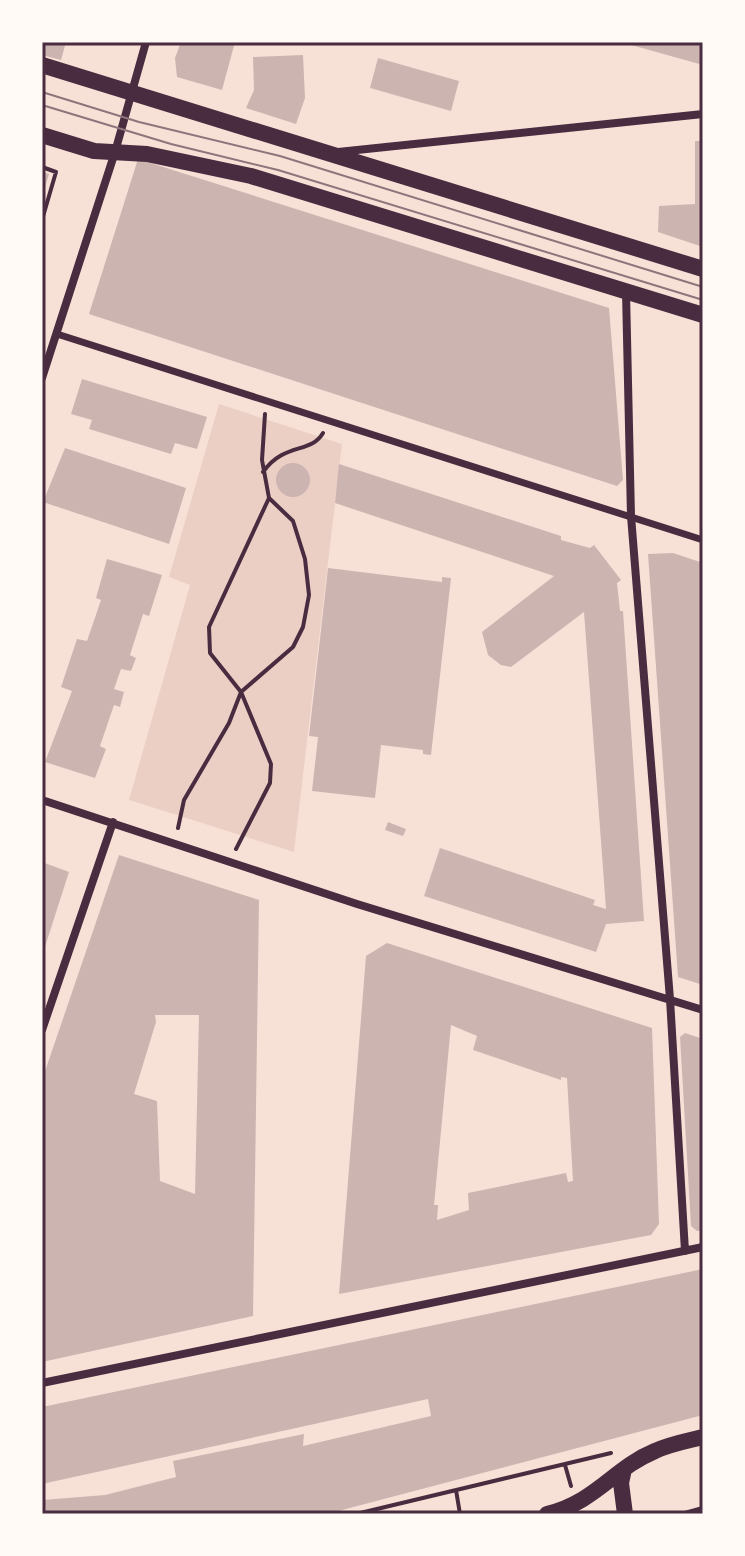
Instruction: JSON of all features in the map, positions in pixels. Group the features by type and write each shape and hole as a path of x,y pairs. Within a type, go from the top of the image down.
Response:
{"main road":[{"path":"42,65 703,269"},
{"path":"42,135 94,151 147,154 251,176 703,315"},
{"path":"547,1514 594,1495 624,1469 654,1451 703,1437"},
{"path":"624,1469 621,1503 625,1514"}],"street":[{"path":"42,378 115,152 146,42"},
{"path":"327,153 703,114"},
{"path":"626,292 631,516 670,999 685,1251"},
{"path":"57,334 703,540"},
{"path":"42,800 357,904 703,1010"},
{"path":"42,1030 113,822"},
{"path":"42,1383 703,1247"}],"lane":[{"path":"685,1514 703,1509"}],"path":[{"path":"42,167 56,172 42,220"},
{"path":"173,842 184,800 229,723 241,692 293,647 303,627 309,595 305,559 293,521 269,498 262,473 265,400"},
{"path":"262,473 278,453 309,445 321,438 327,420"},
{"path":"231,861 270,783 271,764 241,692 210,653 209,627 269,498"},
{"path":"356,1514 617,1452"},
{"path":"565,1465 572,1488"},
{"path":"456,1490 460,1514"}],"shaded area":[{"path":"219,404 342,444 294,852 129,800 190,585 169,577"}],"building":[{"path":"42,42 66,42 61,60 42,55"},
{"path":"181,42 235,42 222,90 177,77 175,58"},
{"path":"625,42 703,42 703,65 624,43"},
{"path":"303,55 305,98 296,124 246,108 254,90 253,57"},
{"path":"378,58 459,81 451,111 370,88"},
{"path":"695,141 703,141 703,247 658,232 659,206 695,204"},
{"path":"138,159 609,308 623,480 617,486 89,314"},
{"path":"42,172 49,174 43,194 42,194"},
{"path":"82,379 207,417 197,449 175,443 171,454 89,429 92,420 71,414"},
{"path":"65,448 186,488 169,544 43,502"},
{"path":"293,463 305,468 310,480 305,492 293,497 281,492 276,480 281,468"},
{"path":"339,464 561,536 561,540 590,548 594,545 621,580 617,583 620,611 623,611 644,921 606,924 596,952 424,896 440,848 595,900 593,905 606,909 584,612 511,667 501,665 488,655 482,632 554,576 335,503"},
{"path":"673,553 703,563 703,985 678,977 648,554"},
{"path":"107,559 162,575 149,616 143,614 130,655 136,658 131,671 121,669 114,689 124,692 120,707 114,705 100,746 106,749 95,778 45,762 72,691 61,687 77,639 87,641 101,600 96,598"},
{"path":"328,568 442,582 442,577 451,578 431,755 423,754 423,750 381,745 375,798 312,791 318,737 309,736"},
{"path":"388,822 406,829 403,836 385,830"},
{"path":"119,855 259,900 253,1316 42,1362 42,1080","holes":["155,1015 199,1015 195,1194 160,1181 157,1101 134,1094 156,1022"]},
{"path":"42,862 69,872 43,953 42,953"},
{"path":"387,943 652,1028 659,1224 651,1235 339,1294 366,956","holes":["451,1025 477,1036 473,1050 561,1080 561,1077 567,1078 573,1181 568,1182 566,1173 468,1193 469,1210 437,1220 438,1205 434,1205"]},
{"path":"685,1033 703,1039 703,1230 697,1231 691,1226 680,1037"},
{"path":"703,1269 703,1415 327,1514 42,1514 42,1500 105,1495 176,1477 173,1461 304,1434 303,1446 431,1416 428,1399 42,1484 42,1407"}],"tram line":[{"path":"42,92 139,122 280,156 703,287"},
{"path":"42,105 171,144 278,170 703,300"}]}
